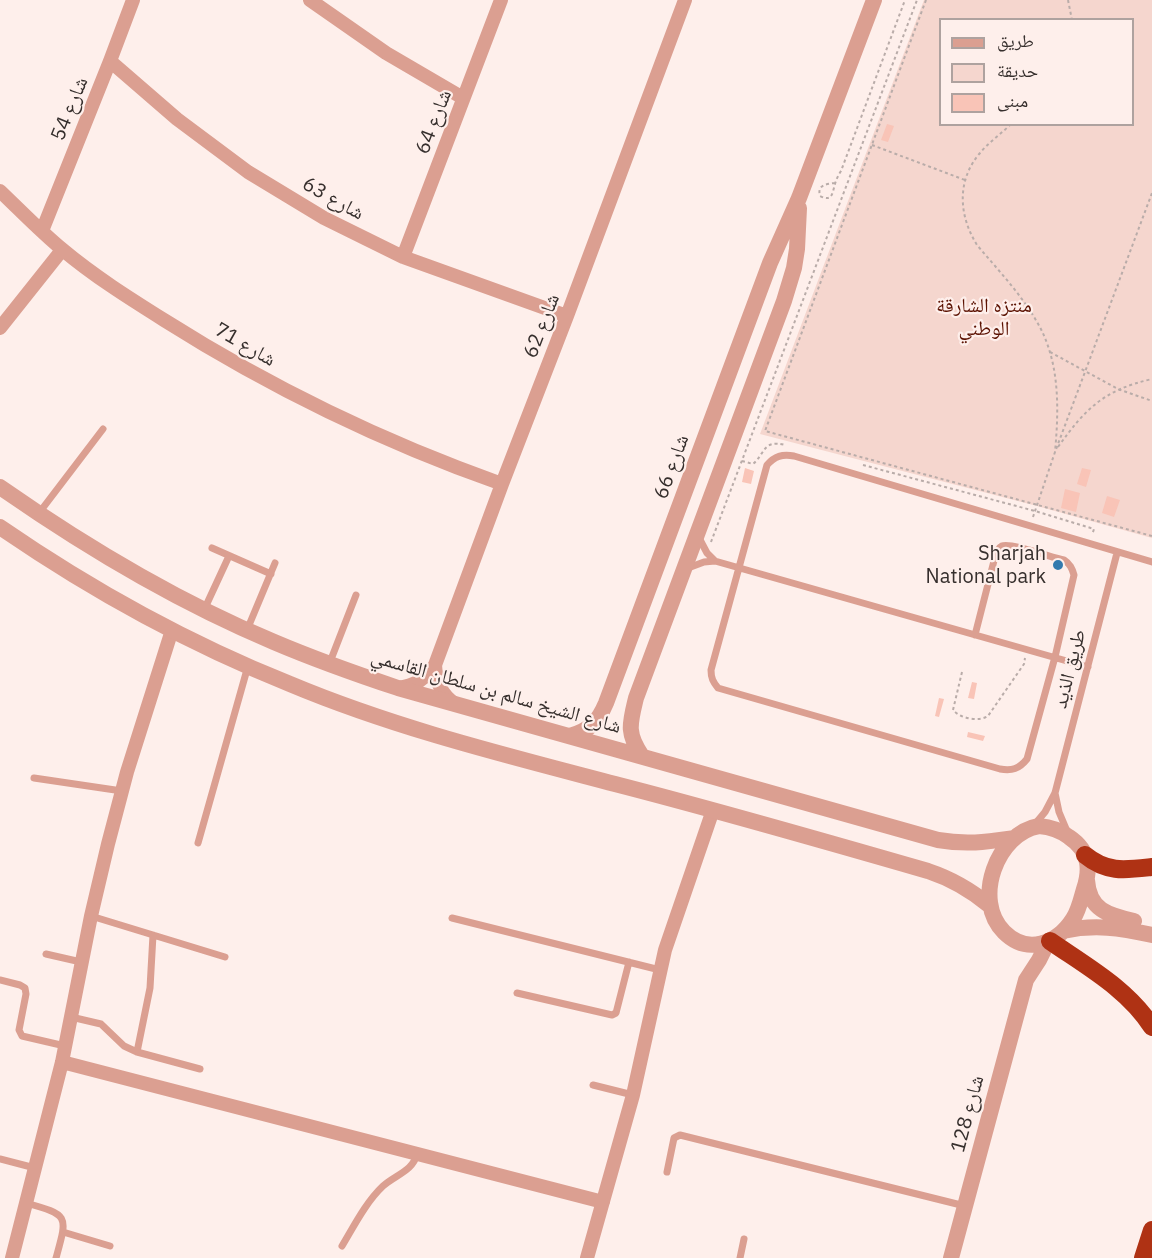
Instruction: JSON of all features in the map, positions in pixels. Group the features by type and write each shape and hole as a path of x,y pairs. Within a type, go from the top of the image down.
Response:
{"highway":[{"path":"1085,855 1095,863 1113,869 1152,867"},
{"path":"1053,938 1114,985 1135,1004 1152,1027"},
{"path":"1143,1258 1152,1230"}],"street":[{"name":"شارع 54","path":"42,231 133,0"},
{"name":"شارع 64","path":"403,258 501,0"},
{"name":"شارع 62","path":"398,688 409,687 420,682 435,665 685,0"},
{"name":"شارع 66","path":"570,736 593,725 601,715 622,665 770,263 799,198 874,0"},
{"path":"312,1 386,53 463,98"},
{"name":"شارع 63","path":"110,61 177,119 248,172 324,218 403,258 567,316"},
{"name":"شارع 71","path":"0,191 62,250 125,296 234,363 290,393 446,464 502,484"},
{"name":"شارع 66","path":"642,756 632,738 630,728 636,698 784,301 797,249 799,198"},
{"path":"0,328 62,250"},
{"path":"770,263 786,252 793,256 794,268"},
{"name":"شارع الشيخ سالم بن سلطان القاسمي","path":"0,487 104,556 204,610 329,664 398,688 938,840 971,844 1014,837"},
{"path":"0,526 68,571 172,630 248,666 330,700 411,728 945,876 990,906"},
{"path":"12,1258 62,1062 91,916 122,791 148,700 172,630"},
{"path":"435,665 440,689 457,705"},
{"path":"622,665 616,688 618,698 627,703 636,698"},
{"path":"587,1258 633,1095 671,930 713,810"},
{"path":"1053,938 1074,918 1088,872 1085,855 1076,842 1056,829 1040,826 1014,837 1007,845 997,864 990,886 990,906 997,923 1008,936 1030,945 1053,938 1078,928 1118,928 1152,935"},
{"path":"1087,880 1089,893 1102,910 1152,926"},
{"name":"شارع 128","path":"951,1258 1026,980 1053,938"},
{"name":"شارع 128","path":"1015,940 1026,980"},
{"path":"62,1062 603,1202"}],"lane":[{"path":"39,514 103,429"},
{"path":"975,635 999,549 1002,546 1012,546 1064,560 1069,564 1074,575 1055,657 1027,759 1015,769 1000,769 718,688 711,677 711,670 764,472 772,459 779,456 794,456 1152,562"},
{"path":"697,534 707,553 715,561"},
{"path":"212,548 271,574"},
{"name":"طريق الذيد","path":"1031,828 1045,812 1055,794 1117,553"},
{"path":"204,610 229,556"},
{"path":"683,570 693,565 715,561 1088,667"},
{"path":"247,630 275,564"},
{"path":"329,664 357,595"},
{"path":"198,843 248,666"},
{"path":"34,778 122,791"},
{"path":"1055,794 1069,837"},
{"path":"91,916 225,957"},
{"path":"452,918 660,970"},
{"path":"136,1052 150,987 153,935"},
{"path":"46,954 81,962"},
{"path":"517,993 612,1015 616,1012 629,962"},
{"path":"0,980 25,988 26,994 19,1030 22,1036 65,1046"},
{"path":"70,1017 101,1024 124,1046 136,1052 200,1069"},
{"path":"593,1085 633,1095"},
{"path":"667,1172 674,1138 680,1135 965,1206"},
{"path":"342,1246 376,1194 389,1181 412,1166 417,1154"},
{"path":"0,1159 35,1168"},
{"path":"26,1203 56,1212 63,1220 63,1232 56,1258"},
{"path":"63,1232 110,1246"},
{"path":"740,1258 744,1239"}],"path":[{"path":"835,183 821,187 820,196 828,199 832,195 906,0"},
{"path":"707,553 917,0"},
{"path":"926,0 765,431 1152,536"},
{"path":"1068,0 1072,18"},
{"path":"1009,126 988,144 971,167 965,180 963,207 970,234 1030,311 1050,352 1058,400 1055,452"},
{"path":"871,145 965,180"},
{"path":"1029,526 1152,193"},
{"path":"1050,352 1118,390 1152,402"},
{"path":"1055,452 1080,417 1092,406 1118,390 1152,379"},
{"path":"962,672 953,710 957,715 977,720 985,719 1024,664 1027,650"}],"green space":[{"name":"منتزه الشارقة الوطني","path":"924,0 1152,0 1152,538 760,434"}],"building":[{"path":"887,124 894,126 888,142 881,140"},
{"path":"745,468 754,471 751,484 742,482"},
{"path":"1082,468 1091,470 1086,487 1077,484"},
{"path":"1065,489 1080,493 1076,512 1061,508"},
{"path":"1107,496 1120,500 1114,517 1102,513"},
{"path":"972,682 977,683 974,699 968,698"},
{"path":"939,698 944,699 939,717 935,716"},
{"path":"968,732 985,736 983,741 967,737"}],"place":[{"name":"Sharjah National park","path":"1058,565"}]}
